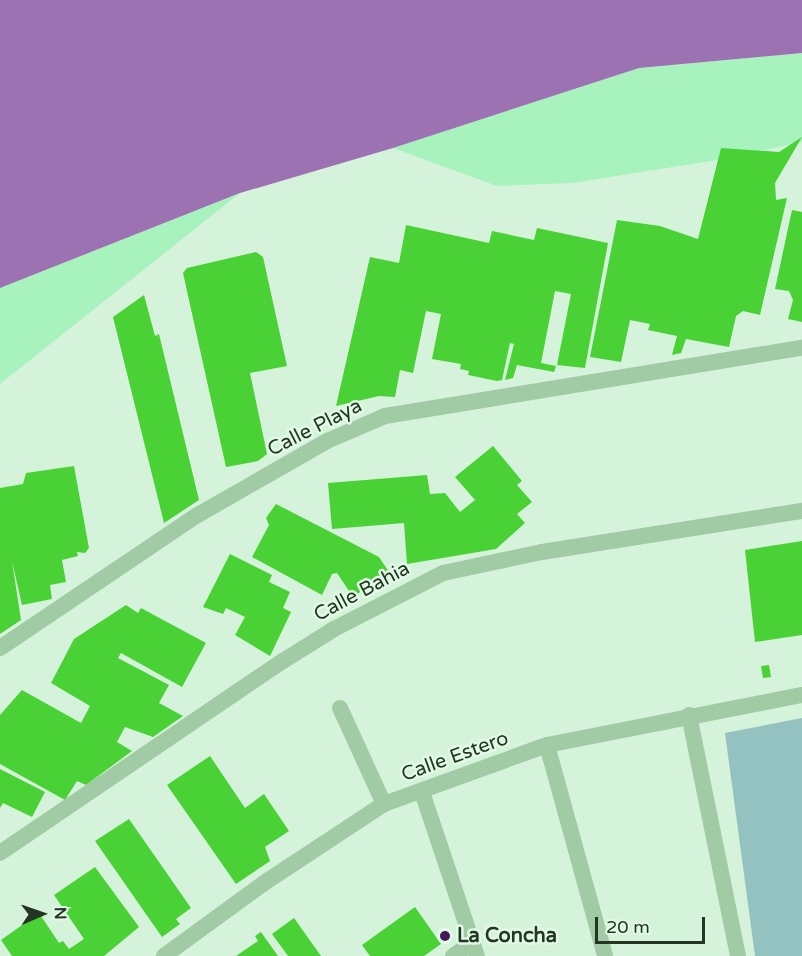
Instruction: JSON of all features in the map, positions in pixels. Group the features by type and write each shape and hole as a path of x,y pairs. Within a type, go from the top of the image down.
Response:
{"street":[{"name":"Calle Playa","path":"0,648 196,516 327,441 376,420 802,348"},
{"name":"Calle Bahia","path":"0,853 283,661 334,629 443,573 542,552 802,511"},
{"name":"Calle Estero","path":"164,956 264,883 384,804 547,745 688,715 802,695"},
{"path":"340,708 384,804"},
{"path":"688,715 738,956"},
{"path":"547,745 605,956"},
{"path":"422,792 475,949 453,956"}],"shaded area":[{"path":"0,0 802,0 802,53 639,68 393,148 240,193 0,288"},
{"path":"802,718 802,956 755,956 725,733"}],"sand":[{"path":"802,53 802,142 717,160 572,183 497,186 393,148 639,68"},
{"path":"240,193 0,384 0,288"}],"building":[{"path":"802,137 775,183 776,200 787,198 760,315 743,311 736,316 729,347 686,339 681,353 672,355 677,336 648,330 650,324 630,320 621,362 590,357 617,220 660,226 698,239 721,148 779,152"},
{"path":"792,210 802,212 802,322 788,319 793,300 789,291 775,289"},
{"path":"406,225 489,243 492,231 534,240 537,228 608,243 585,368 557,365 571,294 555,291 541,363 556,366 554,372 517,365 513,378 505,380 514,344 510,343 502,380 468,375 469,371 460,369 461,364 432,359 441,314 426,311 413,373 400,370 395,397 379,396 336,406 370,257 399,263"},
{"path":"256,252 263,257 287,366 250,373 267,454 258,461 226,467 183,273 187,268"},
{"path":"144,295 155,336 159,334 199,500 164,523 113,317"},
{"path":"493,446 522,481 517,485 532,502 517,514 525,523 496,549 407,564 404,523 332,529 328,483 427,475 430,494 445,493 460,512 475,500 455,477"},
{"path":"74,466 89,548 85,553 77,552 78,556 62,560 66,582 50,585 52,599 22,605 12,561 21,620 0,634 0,488 23,484 26,473"},
{"path":"276,504 379,557 389,572 353,597 337,573 332,574 322,595 252,557 269,525 266,518"},
{"path":"802,541 802,635 755,642 745,550"},
{"path":"230,554 272,575 269,582 290,592 283,608 291,612 270,656 235,635 245,617 226,608 223,614 203,607"},
{"path":"126,605 138,613 141,608 206,643 182,687 121,653 118,658 169,685 159,703 183,716 153,737 125,727 117,742 132,751 86,785 77,781 65,800 0,764 0,715 22,690 81,723 90,706 51,683 74,639"},
{"path":"769,665 771,677 763,678 761,666"},
{"path":"210,756 245,808 264,794 289,831 265,847 270,861 236,884 167,785"},
{"path":"0,769 45,792 32,817 3,803 0,808"},
{"path":"129,819 191,908 176,919 180,924 162,937 95,841"},
{"path":"95,867 139,927 104,956 12,956 1,940 39,913 59,943 63,941 69,949 84,939 54,895"},
{"path":"415,907 441,944 424,956 370,956 362,945"},
{"path":"294,918 321,956 288,956 272,934"},
{"path":"261,932 278,956 236,956 258,941 255,936"}],"place":[{"name":"La Concha","path":"445,936"}]}
